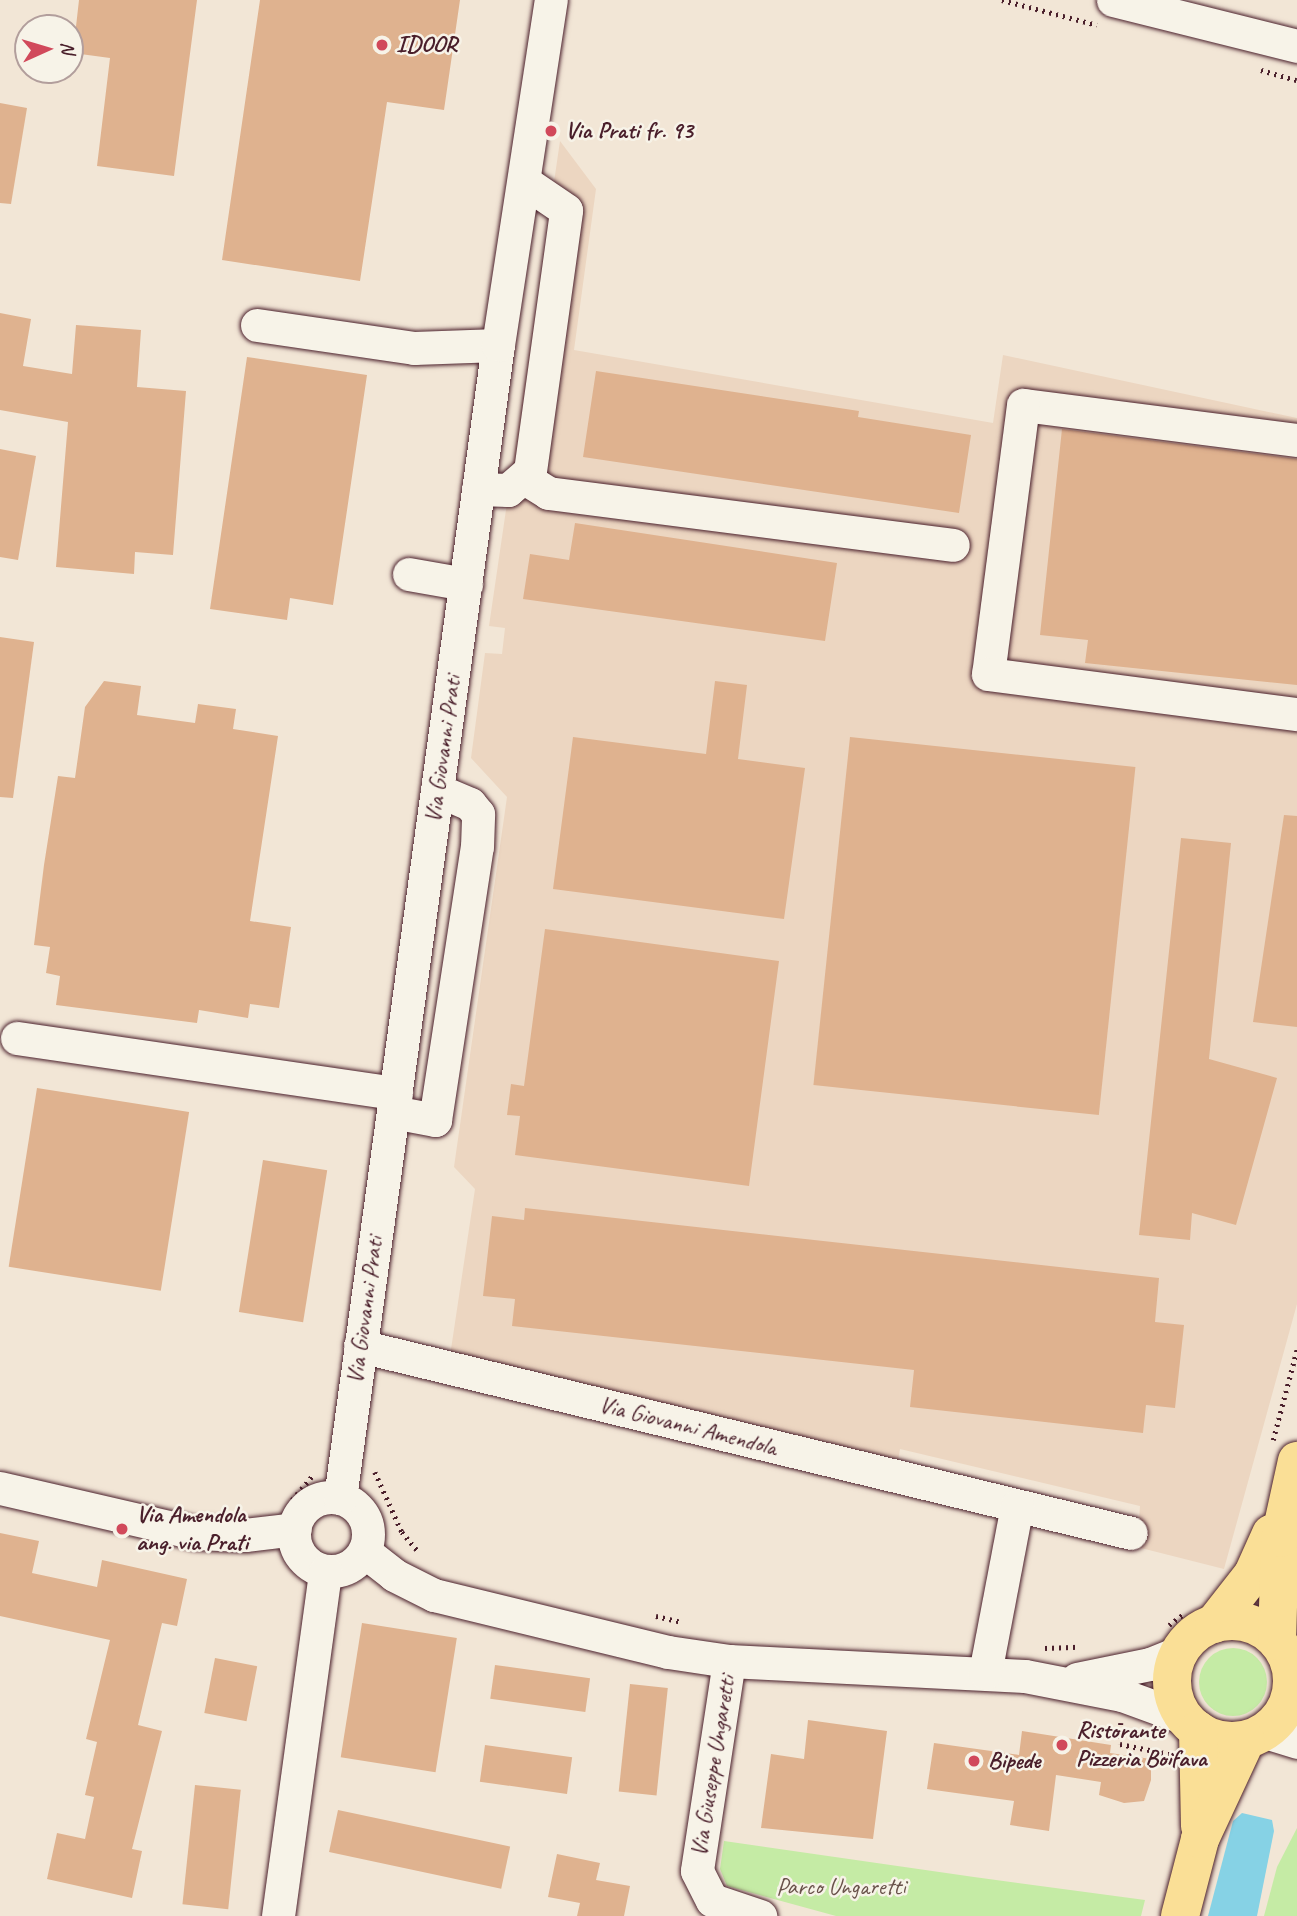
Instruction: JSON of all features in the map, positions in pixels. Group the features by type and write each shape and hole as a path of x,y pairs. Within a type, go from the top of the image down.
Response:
{"main road":[{"path":"1180,1916 1200,1839 1294,1698 1291,1672 1277,1641 1276,1582 1287,1500 1283,1457"},
{"path":"1200,1839 1187,1735 1173,1681 1173,1640 1191,1638 1202,1617 1253,1574 1287,1500"},
{"path":"1202,1617 1248,1624 1277,1641"},
{"path":"1187,1735 1221,1740 1269,1738"}],"street":[{"name":"Via Giovanni Prati","path":"340,1498 498,345 551,0"},
{"path":"1113,0 1297,46"},
{"path":"478,489 508,490 526,479 530,471 566,210 525,182"},
{"path":"257,325 414,348 498,345"},
{"path":"1297,440 1023,405 988,674 1297,714"},
{"path":"526,479 548,493 953,545"},
{"path":"409,574 466,584"},
{"path":"17,1038 395,1103 435,1120 477,847 478,814 470,804 437,790"},
{"name":"Via Giovanni Amendola","path":"360,1346 1131,1533"},
{"path":"0,1488 195,1533 245,1535 295,1528"},
{"path":"340,1498 366,1519 365,1552 348,1568 325,1571 301,1556 295,1528 311,1503 340,1498"},
{"path":"987,1660 1017,1506"},
{"path":"365,1552 394,1574 449,1599 668,1652 729,1661 987,1660 1068,1681 1187,1735"},
{"path":"278,1916 325,1571"},
{"path":"1068,1681 1150,1664 1173,1640"},
{"name":"Via Giuseppe Ungaretti","path":"729,1661 697,1871 712,1900 760,1916"}],"path":[{"path":"1283,1457 1297,1349"},
{"path":"372,1457 376,1482 402,1532 423,1555"},
{"path":"648,1615 688,1623"},
{"path":"1173,1640 1202,1617"},
{"path":"987,1660 1084,1646"},
{"path":"1121,1718 1119,1744 1187,1735"}],"shaded area":[{"path":"560,141 596,189 574,350 993,423 1003,355 1297,418 1297,1304 1224,1569 1137,1547 1140,1506 900,1449 897,1467 450,1356 475,1189 454,1167 507,797 471,758 485,653 502,654 505,628 489,626"}],"green space":[{"path":"1233,1648 1246,1651 1257,1658 1264,1669 1267,1682 1264,1695 1257,1706 1246,1713 1233,1716 1220,1713 1209,1706 1202,1695 1199,1682 1202,1669 1209,1658 1220,1651"},
{"path":"1297,1828 1297,1916 1264,1916 1277,1867"},
{"name":"Parco Ungaretti","path":"724,1841 1145,1900 1141,1916 836,1916 727,1886 720,1869"}],"water":[{"path":"1242,1813 1272,1820 1274,1831 1257,1916 1208,1916 1233,1821"}],"building":[{"path":"79,0 197,0 174,176 97,166 110,58 84,54 84,14 77,14"},
{"path":"260,0 460,0 444,110 387,102 360,281 222,260"},
{"path":"0,103 27,108 11,204 0,203"},
{"path":"0,313 31,319 23,366 72,374 76,325 141,330 137,387 186,391 173,555 135,552 134,574 56,567 68,422 0,410"},
{"path":"247,357 367,375 333,605 290,598 287,620 210,609"},
{"path":"596,371 859,411 858,417 971,435 959,513 583,457"},
{"path":"1062,429 1297,459 1297,685 1085,663 1088,640 1040,635"},
{"path":"0,449 36,456 18,560 0,557"},
{"path":"575,523 837,563 825,641 523,599 530,554 569,560"},
{"path":"0,637 34,642 13,798 0,797"},
{"path":"104,681 141,686 137,715 195,723 198,704 236,709 233,729 278,736 250,921 291,927 279,1008 250,1004 248,1018 199,1010 197,1023 56,1005 60,976 46,973 50,947 34,945 44,865 58,776 75,778 85,707"},
{"path":"715,681 747,685 738,759 805,768 784,919 553,889 573,737 706,754"},
{"path":"850,737 1135,767 1099,1115 813,1085"},
{"path":"1284,815 1297,816 1297,1027 1253,1022"},
{"path":"1181,838 1231,843 1209,1059 1277,1078 1236,1225 1192,1213 1190,1240 1139,1235"},
{"path":"545,929 779,961 749,1186 515,1155 520,1116 507,1115 511,1084 524,1086"},
{"path":"37,1088 189,1112 161,1291 9,1267"},
{"path":"263,1160 327,1170 303,1322 239,1312"},
{"path":"525,1208 1159,1278 1155,1322 1184,1325 1175,1408 1146,1405 1143,1433 910,1407 914,1370 512,1326 515,1299 483,1296 492,1216 524,1220"},
{"path":"0,1533 39,1541 32,1573 97,1587 102,1560 187,1579 177,1626 162,1623 138,1725 162,1731 132,1849 142,1851 132,1898 47,1879 57,1833 85,1839 94,1797 85,1795 97,1742 86,1739 110,1640 0,1616"},
{"path":"362,1623 457,1638 436,1772 341,1757"},
{"path":"215,1658 257,1666 247,1721 204,1713"},
{"path":"495,1665 590,1678 585,1712 490,1699"},
{"path":"630,1684 668,1688 657,1795 619,1791"},
{"path":"808,1720 887,1731 873,1839 761,1828 771,1754 804,1759"},
{"path":"1022,1731 1111,1745 1110,1753 1151,1759 1151,1780 1144,1801 1124,1803 1099,1795 1101,1782 1056,1775 1049,1831 1010,1825 1014,1801 927,1789 934,1743 1019,1755"},
{"path":"485,1745 572,1757 567,1794 480,1782"},
{"path":"195,1785 241,1790 228,1909 182,1904"},
{"path":"338,1810 510,1847 501,1889 329,1852"},
{"path":"557,1854 600,1863 596,1880 630,1886 624,1916 577,1916 580,1903 548,1897"}],"place":[{"name":"IDOOR","path":"382,45"},
{"name":"Via Prati fr. 93","path":"551,131"},
{"name":"Via Amendola ang. via Prati","path":"122,1529"},
{"name":"Ristorante Pizzeria Boifava","path":"1062,1745"},
{"name":"Bipede","path":"974,1761"}]}
